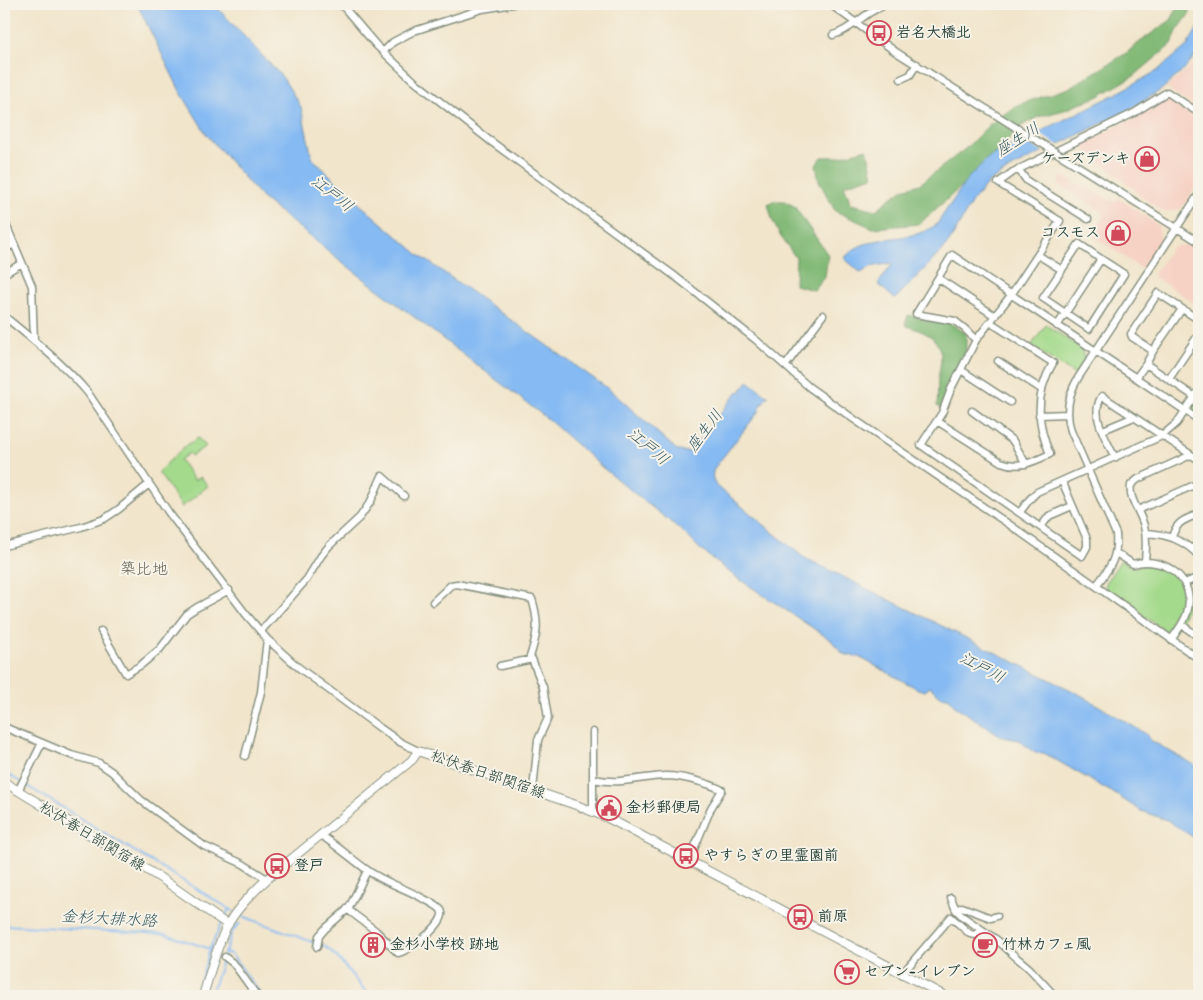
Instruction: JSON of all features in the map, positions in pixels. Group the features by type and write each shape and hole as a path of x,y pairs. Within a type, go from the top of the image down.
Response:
{"main road":[{"name":"松伏春日部関宿線","path":"4,782 162,879 228,924 267,879 412,760 418,751 593,811 946,996"},
{"path":"203,996 218,948 228,924"}],"street":[{"path":"341,4 383,52 414,81 457,116 676,277 786,365 809,387 855,420 1099,582 1171,640 1199,659"},
{"path":"383,52 393,42 414,31 482,9 514,4"},
{"path":"830,4 916,64 938,75 1199,242"},
{"path":"834,36 842,33 870,10 881,6"},
{"path":"901,80 910,75 916,64"},
{"path":"1062,481 1087,539 1087,547 1082,556 921,445 942,413 976,340 1011,295 1060,221 998,183 1018,169 1134,113 1167,92 1199,113"},
{"path":"1018,169 1027,181 1088,219"},
{"path":"1099,582 1110,567 1116,552 1115,530 1071,431 1068,414 1070,394 1088,362 1199,194"},
{"path":"4,223 32,286 34,341"},
{"path":"4,249 14,244"},
{"path":"1078,244 1124,274 1089,329 1043,298 1062,270 1078,244"},
{"path":"1038,255 1062,270"},
{"path":"976,340 955,321 916,314 952,256 1199,420"},
{"path":"1057,326 1101,259"},
{"path":"4,274 22,263"},
{"path":"937,420 1001,462 1015,466 1026,464 1050,454 1041,432 1039,416 1041,389 1053,363 938,278"},
{"path":"1153,351 1132,337 1131,334 1158,293 1199,320"},
{"path":"1136,378 1182,309"},
{"path":"786,365 823,315"},
{"path":"4,316 76,379 95,402 148,484 188,539 267,639 298,667 374,724 400,742 418,751"},
{"path":"1169,379 1199,334"},
{"path":"998,361 1041,389"},
{"path":"1146,364 1195,396"},
{"path":"961,370 1010,402"},
{"path":"1020,512 1037,492 1062,481 1091,475 1115,458 1162,436 1173,427 1186,411 1199,390"},
{"path":"1115,458 1098,418 1097,407 1102,396 1199,460"},
{"path":"972,411 1014,441 1026,464"},
{"path":"1039,416 1068,414"},
{"path":"1103,430 1134,417"},
{"path":"1145,561 1146,533 1130,490 1135,481 1192,455"},
{"path":"261,631 307,579 329,546 360,517 371,501 382,476 404,496"},
{"path":"1138,510 1199,483"},
{"path":"4,546 74,529 104,519 119,509 148,484"},
{"path":"1040,527 1049,516 1072,506"},
{"path":"1172,537 1179,523 1199,514"},
{"path":"1146,533 1172,537 1192,548 1199,556"},
{"path":"1192,548 1199,545"},
{"path":"1116,552 1133,564 1145,561 1165,565 1176,572 1185,583 1189,606 1182,625 1171,640"},
{"path":"1185,583 1199,577"},
{"path":"433,602 451,585 457,584 534,600 537,635 528,660"},
{"path":"101,631 126,674 141,666 160,649 187,614 229,590"},
{"path":"1182,625 1199,637"},
{"path":"245,756 261,692 267,639"},
{"path":"500,666 532,659 543,687 548,718 538,740 533,790"},
{"path":"4,726 71,756 99,763 112,772 141,800 204,846 234,860 267,879"},
{"path":"593,732 593,811"},
{"path":"18,790 42,743"},
{"path":"593,779 609,782 636,781 667,776 708,784 722,790 711,808 689,861"},
{"path":"321,835 368,871 437,907 443,914 424,938 398,953 376,931 347,909"},
{"path":"318,944 320,936 325,929 347,909 368,871"},
{"path":"951,898 956,910 962,916 997,940 1029,968 1055,996"},
{"path":"956,910 962,907 991,918 997,916"},
{"path":"902,974 951,917 970,934 976,935 980,929"},
{"path":"225,957 234,964 257,996"}],"shaded area":[{"path":"1199,55 1199,110 1166,88 1189,68"},
{"path":"1166,98 1199,119 1199,182 1181,209 1165,212 1137,194 1137,191 1085,150 1081,144 1137,117"},
{"path":"1062,176 1108,199 1116,202 1118,198 1158,225 1161,241 1142,269 1091,235 1105,214 1058,184"},
{"path":"1199,207 1199,234 1193,216"},
{"path":"1188,244 1199,250 1199,306 1153,276 1172,247"}],"green space":[{"path":"1178,4 1188,4 1190,13 1177,31 1172,44 1134,76 1099,96 1064,110 1038,117 1021,126 972,177 919,224 873,228 835,211 819,181 816,165 822,157 838,157 867,149 873,176 844,185 851,204 876,210 903,189 920,184 965,149 989,125 1017,105 1069,88 1125,54 1171,20"},
{"path":"773,201 784,201 794,206 828,255 825,276 814,290 795,285 796,258 779,234 772,219 768,204"},
{"path":"908,315 927,320 948,322 966,333 966,350 941,408 937,406 941,361 940,350 930,336 905,325"},
{"path":"1046,325 1082,349 1084,361 1075,375 1031,346"},
{"path":"1199,394 1199,417 1190,410"},
{"path":"198,438 206,446 191,456 189,453 180,460 194,480 201,477 208,486 182,507 158,472 186,445"},
{"path":"1121,560 1134,567 1145,565 1165,569 1180,581 1186,600 1185,611 1181,621 1171,635 1106,589 1105,583"}],"water":[{"name":"江戸川","path":"137,4 214,4 283,78 301,107 312,158 356,201 419,255 610,390 678,451 688,452 692,450 748,381 768,396 759,408 760,410 715,467 713,477 717,486 803,557 1079,694 1146,734 1150,740 1199,768 1199,841 1167,820 1141,811 1044,753 1035,753 1019,740 1003,737 955,706 949,697 942,697 930,687 925,691 918,689 859,657 843,654 831,640 736,577 701,550 682,531 603,468 549,420 346,265 262,198 207,135 180,91"},
{"path":"1199,26 1199,51 1184,70 1161,90 1133,108 1013,167 989,182 972,202 942,251 895,299 878,284 892,263 870,267 861,273 844,258 854,249 866,244 928,230 937,224 968,178 989,157 1116,94 1157,71 1187,46"}],"pier":[{"path":"1035,131 1059,146 1045,154 1021,138"}],"waterway":[{"path":"4,772 233,911"},
{"path":"224,918 229,909"},
{"path":"237,914 326,947 337,957 369,996"},
{"path":"196,996 210,949 222,922"},
{"path":"210,996 232,932 240,923"},
{"name":"金杉大排水路","path":"4,925 165,934 210,949"},
{"name":"金杉大排水路","path":"224,952 231,954 262,996"}],"place":[{"name":"岩名大橋北","path":"879,33"},
{"name":"ケーズデンキ","path":"1147,159"},
{"name":"コスモス","path":"1118,233"},
{"name":"金杉郵便局","path":"609,808"},
{"name":"やすらぎの里霊園前","path":"686,856"},
{"name":"登戸","path":"277,866"},
{"name":"前原","path":"800,917"},
{"name":"金杉小学校 跡地","path":"373,945"},
{"name":"竹林カフェ風","path":"985,945"},
{"name":"セブン-イレブン","path":"847,972"}],"district":[{"name":"築比地","path":"144,569"}],"water label":[{"name":"座生川","path":"1018,140"},
{"name":"座生川","path":"705,431"}]}
